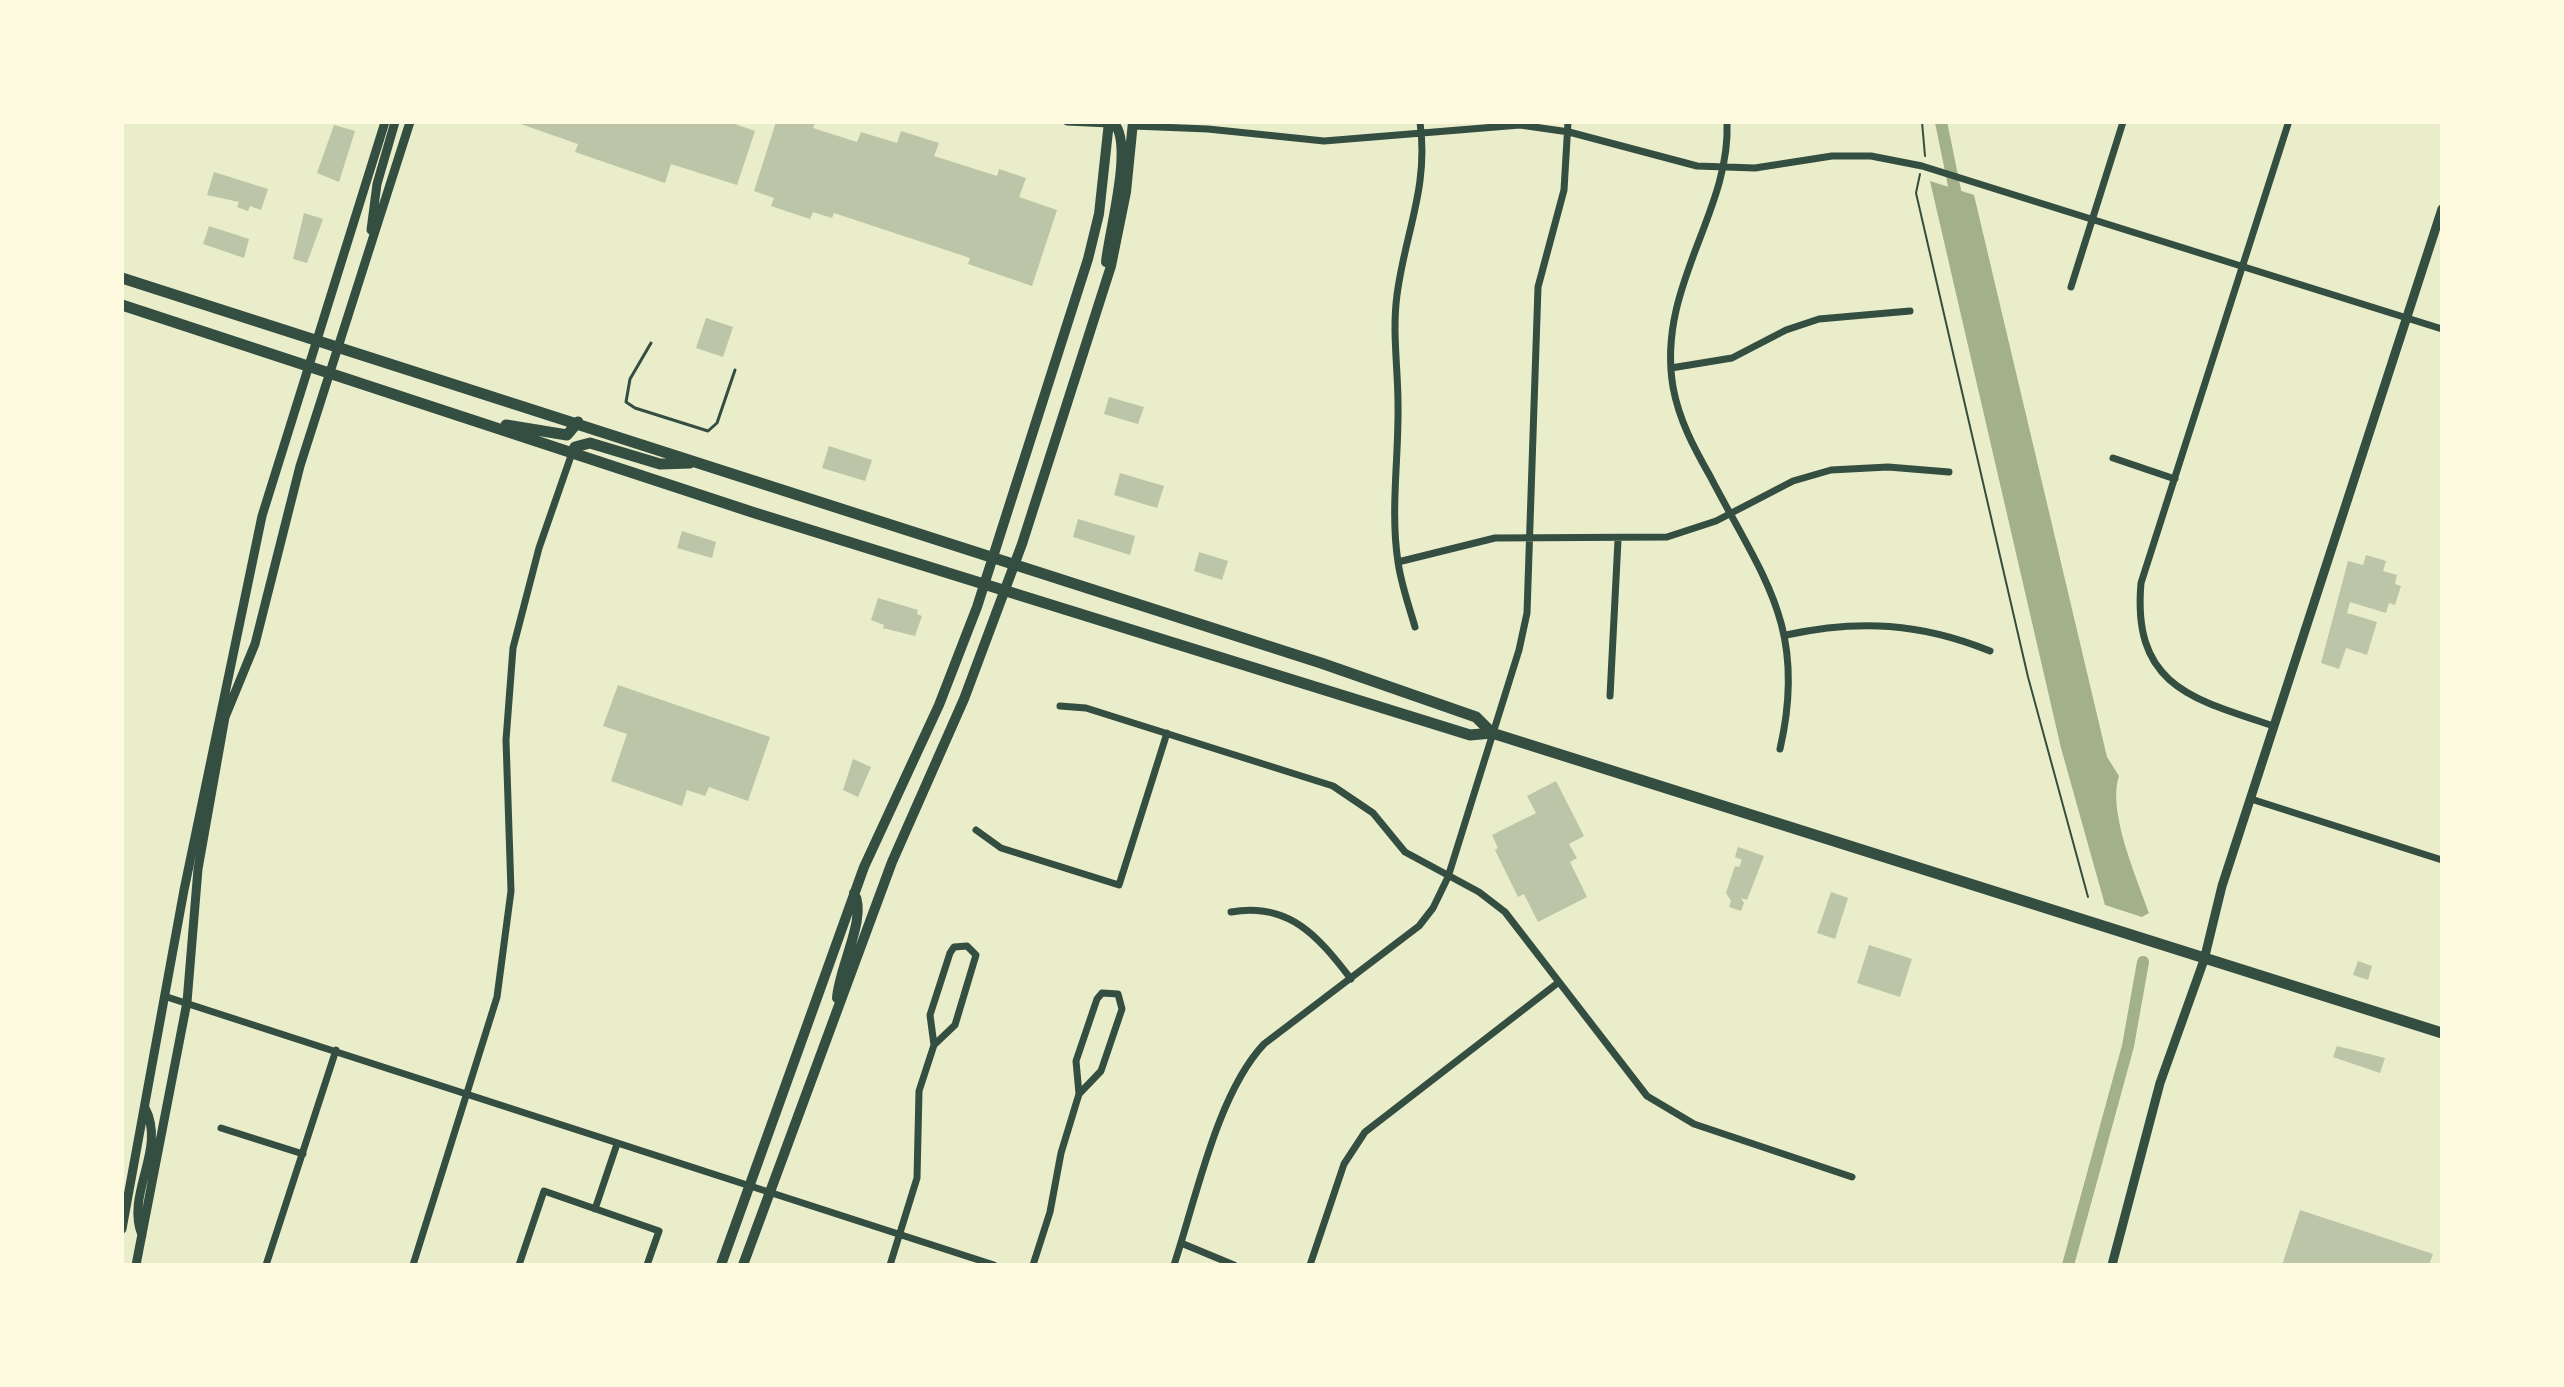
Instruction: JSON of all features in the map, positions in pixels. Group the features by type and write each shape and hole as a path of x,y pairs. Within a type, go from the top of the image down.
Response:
{"main road":[{"path":"1104,290 1121,152 1121,133 1109,123"},
{"path":"721,1265 854,893 887,811 944,694 985,585 1088,259 1104,186 1109,123"},
{"path":"743,1265 896,851 960,710 1014,565 1104,290 1124,205 1130,123"},
{"path":"122,278 578,422 1446,707 1476,717 1492,733"},
{"path":"122,286 156,288"},
{"path":"122,305 985,585 1470,735 1492,733 2442,1033"},
{"path":"469,420 567,435 578,422"},
{"path":"572,453 575,447 590,443 660,464 698,463"},
{"path":"837,1010 838,975 860,910 854,893"}],"street":[{"path":"122,1229 167,997 184,890 269,488 385,122"},
{"path":"370,245 377,184 395,122"},
{"path":"136,1265 187,1002 200,847 225,717 262,620 289,505 410,122"},
{"path":"1067,122 1109,123"},
{"path":"1415,627 1398,562 1395,313 1421,192 1420,122"},
{"path":"1174,1265 1229,1101 1245,1067 1264,1044 1419,926 1433,908 1448,877 1523,633 1538,287 1564,190 1568,122"},
{"path":"1727,122 1722,168 1676,305 1670,344 1671,368 1687,434 1776,602 1786,635 1790,692 1780,749"},
{"path":"2071,287 2123,122"},
{"path":"1130,123 1310,141 1505,125 1569,132 1663,159 1722,168 1755,168 1832,156 1871,156 1931,168 2442,329"},
{"path":"2274,726 2201,702 2177,688 2159,669 2146,646 2138,616 2141,583 2288,124"},
{"path":"2112,1265 2160,1083 2204,960 2274,726 2442,209"},
{"path":"1671,368 1732,358 1786,330 1819,319 1910,311"},
{"path":"413,1265 497,997 511,891 506,740 513,648 539,548 572,453"},
{"path":"2113,458 2175,479"},
{"path":"1398,562 1475,541 1667,537 1701,527 1784,484 1831,470 1888,467 1949,472"},
{"path":"1610,696 1618,540"},
{"path":"1786,635 1837,625 1896,625 1954,636 1990,651"},
{"path":"1060,706 1086,708 1333,786 1373,813 1405,852 1479,892 1505,912 1634,1082 1664,1108 1694,1124 1852,1177"},
{"path":"976,830 1001,848 1119,885 1167,733"},
{"path":"2251,799 2442,860"},
{"path":"1231,912 1256,908 1295,921 1329,950 1351,979"},
{"path":"890,1265 917,1178 919,1091 934,1045 955,1025 975,961 973,949 967,946 954,947 950,953 930,1023 934,1045"},
{"path":"1310,1265 1344,1164 1365,1132 1559,982"},
{"path":"1033,1265 1050,1212 1061,1153 1079,1094 1076,1061 1097,999 1102,993 1118,994 1122,1009 1101,1071 1079,1094"},
{"path":"167,997 994,1265"},
{"path":"266,1265 336,1050"},
{"path":"142,1235 136,1217 152,1135 151,1120 145,1108"},
{"path":"221,1128 303,1154"},
{"path":"595,1209 617,1144"},
{"path":"519,1265 544,1191 659,1231 647,1265"},
{"path":"1181,1243 1234,1265"}],"lane":[{"path":"651,343 630,379 625,395 629,405 648,412 708,431 717,423 735,370"}],"path":[{"path":"1922,122 1925,155"},
{"path":"1920,175 1916,193 2028,677 2088,897"}],"shaded area":[{"path":"1930,181 1974,195 2107,757 2119,776 2116,790 2120,826 2149,913 2142,917 2105,905 2061,748"}],"building":[{"path":"515,122 729,122 755,131 737,185 671,164 665,183 575,152 578,144"},
{"path":"776,122 815,122 813,128 857,142 861,132 897,143 901,131 939,143 934,156 997,176 999,169 1026,178 1019,197 1057,210 1032,286 968,264 970,258 834,213 832,218 813,212 810,219 771,206 774,198 754,191"},
{"path":"334,125 355,131 339,182 317,173"},
{"path":"214,172 268,189 261,210 250,206 248,211 237,207 239,202 207,195"},
{"path":"304,213 323,219 307,263 293,259"},
{"path":"209,226 249,239 244,258 203,244"},
{"path":"706,318 733,327 723,357 696,348"},
{"path":"1109,397 1144,407 1138,424 1104,414"},
{"path":"829,446 872,460 865,481 822,468"},
{"path":"1120,473 1164,486 1157,508 1114,495"},
{"path":"1078,519 1135,536 1130,555 1073,537"},
{"path":"682,531 716,542 712,558 677,548"},
{"path":"1199,552 1228,561 1222,580 1194,571"},
{"path":"2366,555 2386,561 2383,571 2397,575 2395,584 2401,586 2395,605 2389,603 2386,613 2350,602 2347,613 2377,622 2367,655 2346,648 2339,669 2321,663 2348,561 2363,565"},
{"path":"878,598 918,610 917,614 922,616 915,636 883,628 884,625 871,620"},
{"path":"618,685 770,737 748,801 709,787 705,796 687,790 682,806 611,781 627,734 603,726"},
{"path":"853,759 871,767 858,797 843,790"},
{"path":"1556,781 1584,836 1569,844 1577,858 1570,862 1587,897 1538,922 1524,894 1518,897 1495,850 1498,848 1492,835 1536,813 1527,796"},
{"path":"1738,847 1764,856 1747,900 1741,898 1744,903 1741,911 1729,907 1731,901 1726,893 1735,866 1739,867 1742,860 1735,857"},
{"path":"1831,892 1848,898 1835,939 1817,933"},
{"path":"1869,945 1912,959 1900,997 1857,983"},
{"path":"2358,961 2372,966 2368,980 2353,975"},
{"path":"2337,1046 2385,1058 2380,1073 2333,1057"},
{"path":"2300,1210 2433,1254 2429,1265 2282,1265"}],"waterway":[{"path":"1941,122 1958,205"},
{"path":"2068,1265 2128,1046 2143,962"}]}
